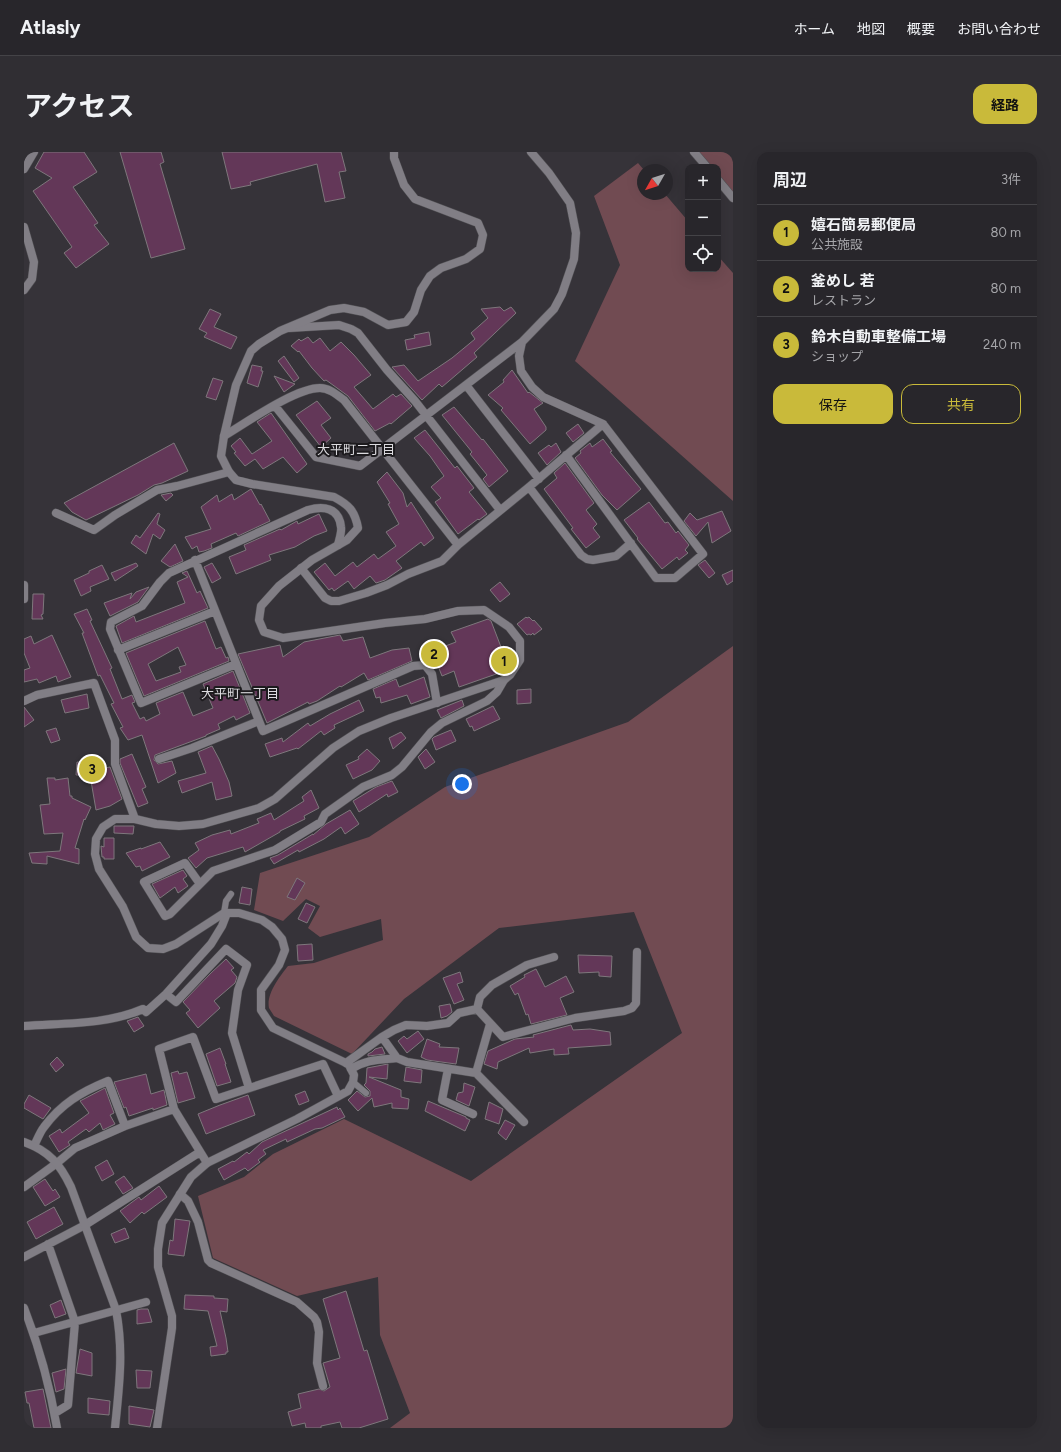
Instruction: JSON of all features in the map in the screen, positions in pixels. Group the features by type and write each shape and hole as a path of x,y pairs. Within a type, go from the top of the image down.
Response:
{"street":[{"path":"24,169 34,152"},
{"path":"200,884 185,863 144,882 165,916 170,914 214,871 275,850 321,822 325,814 363,787 392,775 402,767 431,732 442,723 487,701 497,692 504,680 510,675 520,660 520,641 510,627 484,610 458,611 425,619 385,623 283,638 264,632 259,620 261,606 279,586 312,560 347,540 358,528 356,516 345,502 334,497 252,484 236,480 229,472 221,456 224,436 236,385 251,351 259,344 288,328 330,310 344,308 364,312 388,326 406,322 414,312 421,290 430,276 441,268 466,259 480,249 483,235 478,223 415,198 404,185 394,158 394,152"},
{"path":"274,406 316,457 360,466 522,342 554,309 562,294 574,258 576,233 570,203 549,172 531,152"},
{"path":"694,152 704,164"},
{"path":"721,184 733,198"},
{"path":"24,227 34,262 32,279 24,290"},
{"path":"288,328 339,325 352,328 358,333 500,510"},
{"path":"522,342 519,356 521,371 532,387 544,397 602,424 703,554 675,578 656,578 566,455"},
{"path":"466,385 539,479"},
{"path":"224,436 304,390 320,388 330,390 344,400 458,545"},
{"path":"301,568 325,598 331,601 339,601 387,585 408,574 442,561 458,545 539,479 602,424"},
{"path":"56,513 94,530 115,515 157,490 229,472"},
{"path":"529,487 581,555 587,559 593,560 616,556 631,542"},
{"path":"236,664 141,703 110,629 111,622 142,606 160,582 169,573 308,510 319,507 329,508 338,517 341,527 338,545"},
{"path":"196,560 263,731 413,666 419,665 425,665 432,674 437,703"},
{"path":"24,585 24,599"},
{"path":"118,650 215,611"},
{"path":"156,1428 172,1328 172,1316 158,1267 158,1249 162,1223 191,1177 207,1163 348,1091 353,1082 354,1075 348,1066 273,1028 261,1010 261,990 279,965 285,950 282,939 272,927 262,920 239,914 225,913 176,944 163,949 148,948 136,937 122,907 99,869 95,854 96,839 103,827 115,819 135,819 164,825 179,826 203,824 259,808 275,799 333,748 358,731 391,718 504,680"},
{"path":"24,701 37,695 94,683 115,740 115,764 135,819"},
{"path":"159,760 259,720"},
{"path":"24,1026 108,1020 129,1015 143,1009 146,1012 166,994 211,944 222,926 225,913"},
{"path":"166,994 176,1002 226,949 247,965 238,990 232,1033 249,1088"},
{"path":"477,1009 503,1038 575,1018 632,1008 636,1003 637,952"},
{"path":"477,1009 480,997 492,985 527,965 554,957"},
{"path":"348,1066 382,1037 406,1025 427,1026 448,1023 459,1014 477,1009"},
{"path":"476,1073 490,1024"},
{"path":"207,1163 174,1109 159,1049 193,1036 216,1099 322,1064 338,1096"},
{"path":"382,1037 397,1058"},
{"path":"348,1066 370,1060 397,1058 407,1062 476,1073 524,1122"},
{"path":"448,1069 442,1100 473,1114"},
{"path":"34,1146 43,1128 68,1101 86,1090 108,1080 125,1126"},
{"path":"24,1187 76,1148 125,1126 174,1109"},
{"path":"24,1142 42,1151 63,1170 71,1187 116,1310 119,1328 121,1370 115,1428"},
{"path":"24,1257 85,1225 200,1152"},
{"path":"180,1194 188,1202 198,1222 208,1260 211,1263 297,1302 314,1317 317,1322 319,1332 317,1363 323,1386"},
{"path":"48,1244 76,1322 68,1405 55,1413"},
{"path":"34,1333 146,1302"},
{"path":"24,1308 34,1333 55,1413 57,1428"}],"lane":[{"path":"225,913 226,902 231,894"},
{"path":"353,1082 366,1093"}],"shaded area":[{"path":"698,152 733,152 733,193 721,179 721,164 708,164"},
{"path":"638,163 637,200 670,200 685,217 685,272 721,272 721,259 733,273 733,501 575,361 620,265 594,196"},
{"path":"733,646 733,1428 390,1428 410,1413 380,1335 378,1277 297,1296 213,1258 198,1196 244,1177 273,1154 344,1119 471,1181 682,1033 634,912 499,928 404,999 352,1054 274,1016 269,1008 270,997 274,986 288,966 314,963 383,940 381,919 320,937 308,928 320,906 306,899 283,921 254,910 260,873 369,837 445,787 628,722"}],"building":[{"path":"44,152 84,152 97,172 73,187 98,223 94,225 109,244 76,268 64,253 72,247 33,191 52,178 35,168"},
{"path":"120,152 161,152 164,162 160,164 185,249 151,258"},
{"path":"222,152 341,152 346,171 339,172 345,198 325,202 317,164 250,182 251,185 231,189"},
{"path":"500,307 504,311 511,307 516,313 474,353 477,357 442,387 439,384 422,400 392,367 404,365 418,381 452,358 475,339 471,333 488,318 481,309"},
{"path":"210,309 221,314 214,327 237,337 231,349 204,337 207,333 199,329"},
{"path":"429,332 431,345 407,350 405,340 415,338 414,335"},
{"path":"308,337 313,343 320,338 330,351 341,342 354,355 371,375 354,387 373,409 393,394 396,397 401,394 412,406 391,424 390,423 375,431 348,396 326,380 324,381 299,351 298,352 291,346 299,339 301,341"},
{"path":"284,356 299,378 294,382 278,361"},
{"path":"252,365 262,367 261,371 263,371 258,387 247,383"},
{"path":"512,370 528,393 529,392 543,403 534,409 546,427 546,430 530,444 501,410 503,408 488,395 504,382 503,380"},
{"path":"274,376 295,384 284,392"},
{"path":"213,378 223,381 216,400 206,397"},
{"path":"317,401 331,418 321,425 331,438 321,447 296,415"},
{"path":"454,407 482,440 483,439 508,471 489,487 483,479 487,475 470,454 472,452 442,415"},
{"path":"271,413 307,464 297,473 283,457 263,469 255,459 245,466 234,453 236,452 231,446 240,438 252,454 272,441 257,422"},
{"path":"578,424 584,433 573,442 566,433"},
{"path":"425,430 455,468 457,466 474,488 469,492 487,514 458,534 435,502 441,498 431,487 444,476 430,456 414,438"},
{"path":"603,439 612,451 610,452 641,489 617,510 602,495 575,458 581,453 580,451 590,443 592,447"},
{"path":"174,443 188,471 154,485 138,495 86,520 72,512 64,503"},
{"path":"556,443 561,452 547,465 538,453 549,445 551,447"},
{"path":"565,463 594,503 586,510 597,524 593,528 600,537 586,548 571,529 573,528 544,489 557,478 554,473"},
{"path":"387,472 403,493 407,507 411,502 434,538 424,546 421,542 396,561 402,568 385,580 376,583 370,576 354,589 348,581 334,591 332,588 329,590 314,572 325,563 335,576 353,562 357,567 374,554 378,559 396,546 386,532 399,524 388,504 390,503 377,482"},
{"path":"251,489 270,521 238,536 236,533 211,544 212,548 204,551 199,552 197,546 192,549 185,537 211,529 201,507 217,495 219,502 232,494 234,500"},
{"path":"171,493 173,495 166,501 161,495"},
{"path":"649,502 665,523 668,522 676,533 678,531 689,545 685,550 688,553 679,560 677,557 662,569 637,539 638,538 624,520"},
{"path":"722,511 731,531 712,543 708,522 696,536 684,521 690,513 697,520"},
{"path":"158,513 160,514 157,524 165,530 160,539 153,534 146,554 131,543 136,535 140,538"},
{"path":"319,514 327,531 314,536 295,547 269,555 271,560 236,574 229,557 246,550 244,545 280,529 281,530 297,521 298,524"},
{"path":"175,544 183,561 170,567 161,561"},
{"path":"705,560 715,573 709,578 698,565"},
{"path":"136,563 138,566 115,581 111,573"},
{"path":"212,563 221,578 212,583 204,567"},
{"path":"102,565 109,579 90,587 91,591 81,596 74,580"},
{"path":"733,570 733,581 727,585 722,575"},
{"path":"187,571 197,593 200,591 208,608 122,643 116,626 134,616 136,622 185,603 177,582 188,577 182,573"},
{"path":"500,582 510,594 500,602 490,590"},
{"path":"149,587 138,602 110,616 104,603 132,593 130,599 136,592"},
{"path":"33,594 44,594 43,614 41,615 43,619 32,619"},
{"path":"87,609 92,620 90,621 112,668 110,669 122,699 132,695 135,702 132,703 140,719 144,717 146,721 160,714 156,703 183,692 193,716 213,708 203,684 233,671 250,713 236,720 234,716 218,724 220,729 206,736 155,755 154,760 158,764 172,761 176,773 158,783 142,735 128,740 120,728 123,727 111,704 114,703 100,675 98,676 82,633 84,633 74,614"},
{"path":"526,617 529,617 533,621 534,620 542,629 534,635 533,633 531,635 527,635 517,624"},
{"path":"488,619 491,621 501,647 504,646 511,663 510,666 498,671 499,673 459,687 454,671 442,676 432,651 456,642 451,632"},
{"path":"205,621 216,649 221,647 229,661 144,696 126,653","holes":["178,647 186,665 179,667 181,672 156,681 148,664"]},
{"path":"52,635 71,677 58,682 56,676 39,683 37,679 24,682 24,670 30,668 24,653 24,639 31,636 34,644"},
{"path":"340,635 343,641 363,637 370,658 392,650 409,648 412,661 368,680 364,673 317,701 309,704 308,702 267,723 238,654 280,645 283,657 304,642"},
{"path":"424,677 430,697 411,704 407,695 381,703 380,697 376,698 373,689 396,679 399,687"},
{"path":"531,689 531,703 517,704 517,690"},
{"path":"87,694 89,708 65,713 61,700"},
{"path":"359,700 364,711 334,725 335,728 324,735 321,731 298,749 297,748 270,757 265,744 282,738 283,742 308,723 310,726 330,714"},
{"path":"462,700 464,706 441,718 437,710"},
{"path":"493,706 500,719 474,731 466,719"},
{"path":"24,707 34,720 24,727"},
{"path":"56,728 60,740 51,743 46,731"},
{"path":"451,730 456,741 436,750 432,739"},
{"path":"401,732 406,738 393,749 389,738"},
{"path":"212,746 229,782 232,796 216,800 212,782 182,793 178,781 206,773 198,752"},
{"path":"367,749 380,761 372,770 353,779 346,765 359,759 358,757"},
{"path":"426,749 435,762 425,769 418,757"},
{"path":"132,754 146,787 142,789 148,803 138,807 120,763 120,759"},
{"path":"77,762 100,763 100,769 110,767 122,799 110,806 96,810 90,775 76,775"},
{"path":"47,778 55,778 55,780 68,778 70,796 91,807 85,820 84,819 75,848 79,849 79,864 47,856 47,864 32,863 29,853 60,851 63,833 44,834 40,805 50,804"},
{"path":"392,781 398,792 388,797 387,794 359,812 353,801 376,787"},
{"path":"311,790 319,808 304,816 305,819 280,831 245,852 243,847 207,858 196,868 188,858 199,850 195,843 212,835 230,830 231,834 259,823 257,819 271,813 274,820 304,801 302,797"},
{"path":"350,810 359,824 345,834 341,827 324,839 299,852 298,850 274,864 270,858 313,835 326,824"},
{"path":"114,826 134,826 133,834 114,833"},
{"path":"104,838 114,838 114,859 104,859 104,857 102,857 101,846 104,847"},
{"path":"160,842 170,857 142,871 140,866 136,867 126,853 141,849"},
{"path":"183,870 187,876 183,879 188,886 178,893 175,887 160,898 152,884"},
{"path":"297,878 305,883 295,900 287,897"},
{"path":"242,887 252,889 250,905 239,903"},
{"path":"306,903 315,907 307,923 298,919"},
{"path":"312,944 313,960 298,961 297,945"},
{"path":"578,955 612,956 611,977 599,976 599,972 579,973"},
{"path":"226,959 234,968 231,970 237,977 235,983 214,1001 220,1008 198,1028 186,1013 190,1010 183,1002"},
{"path":"536,969 545,987 566,976 574,992 560,998 567,1015 531,1024 518,993 515,995 510,986 525,977 524,975"},
{"path":"460,972 463,982 457,984 464,1000 454,1004 443,978"},
{"path":"450,1004 452,1012 441,1018 439,1006"},
{"path":"138,1017 144,1026 134,1032 127,1021"},
{"path":"571,1025 573,1030 590,1029 610,1032 611,1045 568,1048 569,1054 554,1055 554,1049 530,1053 529,1048 498,1062 497,1069 484,1064 488,1051 515,1039 534,1037 533,1035"},
{"path":"418,1031 424,1039 407,1053 398,1041 404,1036 407,1039"},
{"path":"427,1039 440,1044 439,1047 459,1048 456,1064 427,1060 421,1057"},
{"path":"382,1047 385,1054 368,1056 368,1054 375,1049"},
{"path":"220,1048 231,1082 217,1086 206,1054"},
{"path":"57,1057 64,1065 56,1072 50,1064"},
{"path":"388,1064 387,1079 369,1077 401,1090 401,1097 409,1099 408,1109 392,1108 392,1103 374,1107 372,1098 358,1111 348,1100 357,1091 365,1097 370,1096 370,1091 364,1085 366,1083 367,1068"},
{"path":"406,1067 422,1070 421,1083 404,1081"},
{"path":"178,1071 179,1074 187,1072 195,1098 178,1103 171,1073"},
{"path":"146,1074 151,1094 164,1090 167,1105 129,1116 126,1107 124,1108 114,1082"},
{"path":"464,1083 475,1087 469,1106 456,1100 458,1093 463,1092"},
{"path":"105,1088 114,1113 110,1115 115,1124 103,1130 100,1123 89,1132 86,1129 68,1142 70,1145 59,1152 49,1136 60,1129 62,1133 89,1113 80,1101"},
{"path":"305,1091 309,1101 299,1105 295,1095"},
{"path":"29,1095 51,1108 43,1119 24,1108 24,1104"},
{"path":"248,1095 255,1115 206,1134 198,1114"},
{"path":"428,1101 470,1120 465,1131 425,1111"},
{"path":"489,1102 503,1109 499,1124 485,1119"},
{"path":"337,1107 338,1110 340,1108 345,1117 287,1142 286,1139 263,1150 266,1154 258,1160 260,1162 248,1171 245,1168 224,1180 218,1169 233,1161 234,1162 247,1152 249,1154 262,1142"},
{"path":"505,1120 515,1125 506,1140 498,1133"},
{"path":"107,1160 114,1174 102,1181 95,1167"},
{"path":"124,1176 133,1188 123,1194 115,1182"},
{"path":"45,1179 53,1191 55,1189 60,1197 45,1206 33,1187"},
{"path":"159,1186 167,1197 144,1214 142,1212 130,1223 120,1211 139,1197 141,1200"},
{"path":"54,1207 63,1224 36,1239 27,1222"},
{"path":"175,1219 190,1221 184,1256 168,1254 170,1240 173,1241"},
{"path":"125,1228 129,1238 115,1243 111,1234"},
{"path":"346,1291 364,1351 367,1350 388,1419 359,1428 342,1428 340,1422 321,1426 321,1428 306,1428 305,1423 292,1426 288,1412 301,1408 298,1394 319,1389 324,1391 330,1387 323,1363 340,1358 323,1299"},
{"path":"185,1295 214,1296 214,1298 228,1299 227,1312 220,1311 228,1352 226,1352 226,1354 211,1356 210,1347 217,1346 208,1311 184,1309"},
{"path":"61,1300 66,1314 55,1318 50,1305"},
{"path":"148,1309 152,1322 137,1324 137,1310"},
{"path":"80,1349 92,1353 92,1376 76,1373"},
{"path":"66,1369 64,1389 56,1392 52,1373"},
{"path":"136,1370 152,1371 150,1388 137,1388"},
{"path":"43,1389 51,1428 34,1428 29,1403 27,1403 25,1392"},
{"path":"88,1398 110,1401 109,1415 88,1413"},
{"path":"129,1406 154,1410 150,1427 129,1424"}],"place":[{"name":"釜めし 若","path":"434,654"},
{"name":"嬉石簡易郵便局","path":"504,661"},
{"name":"鈴木自動車整備工場","path":"92,769"}],"district":[{"name":"大平町二丁目","path":"356,449"},
{"name":"大平町一丁目","path":"240,693"}]}
